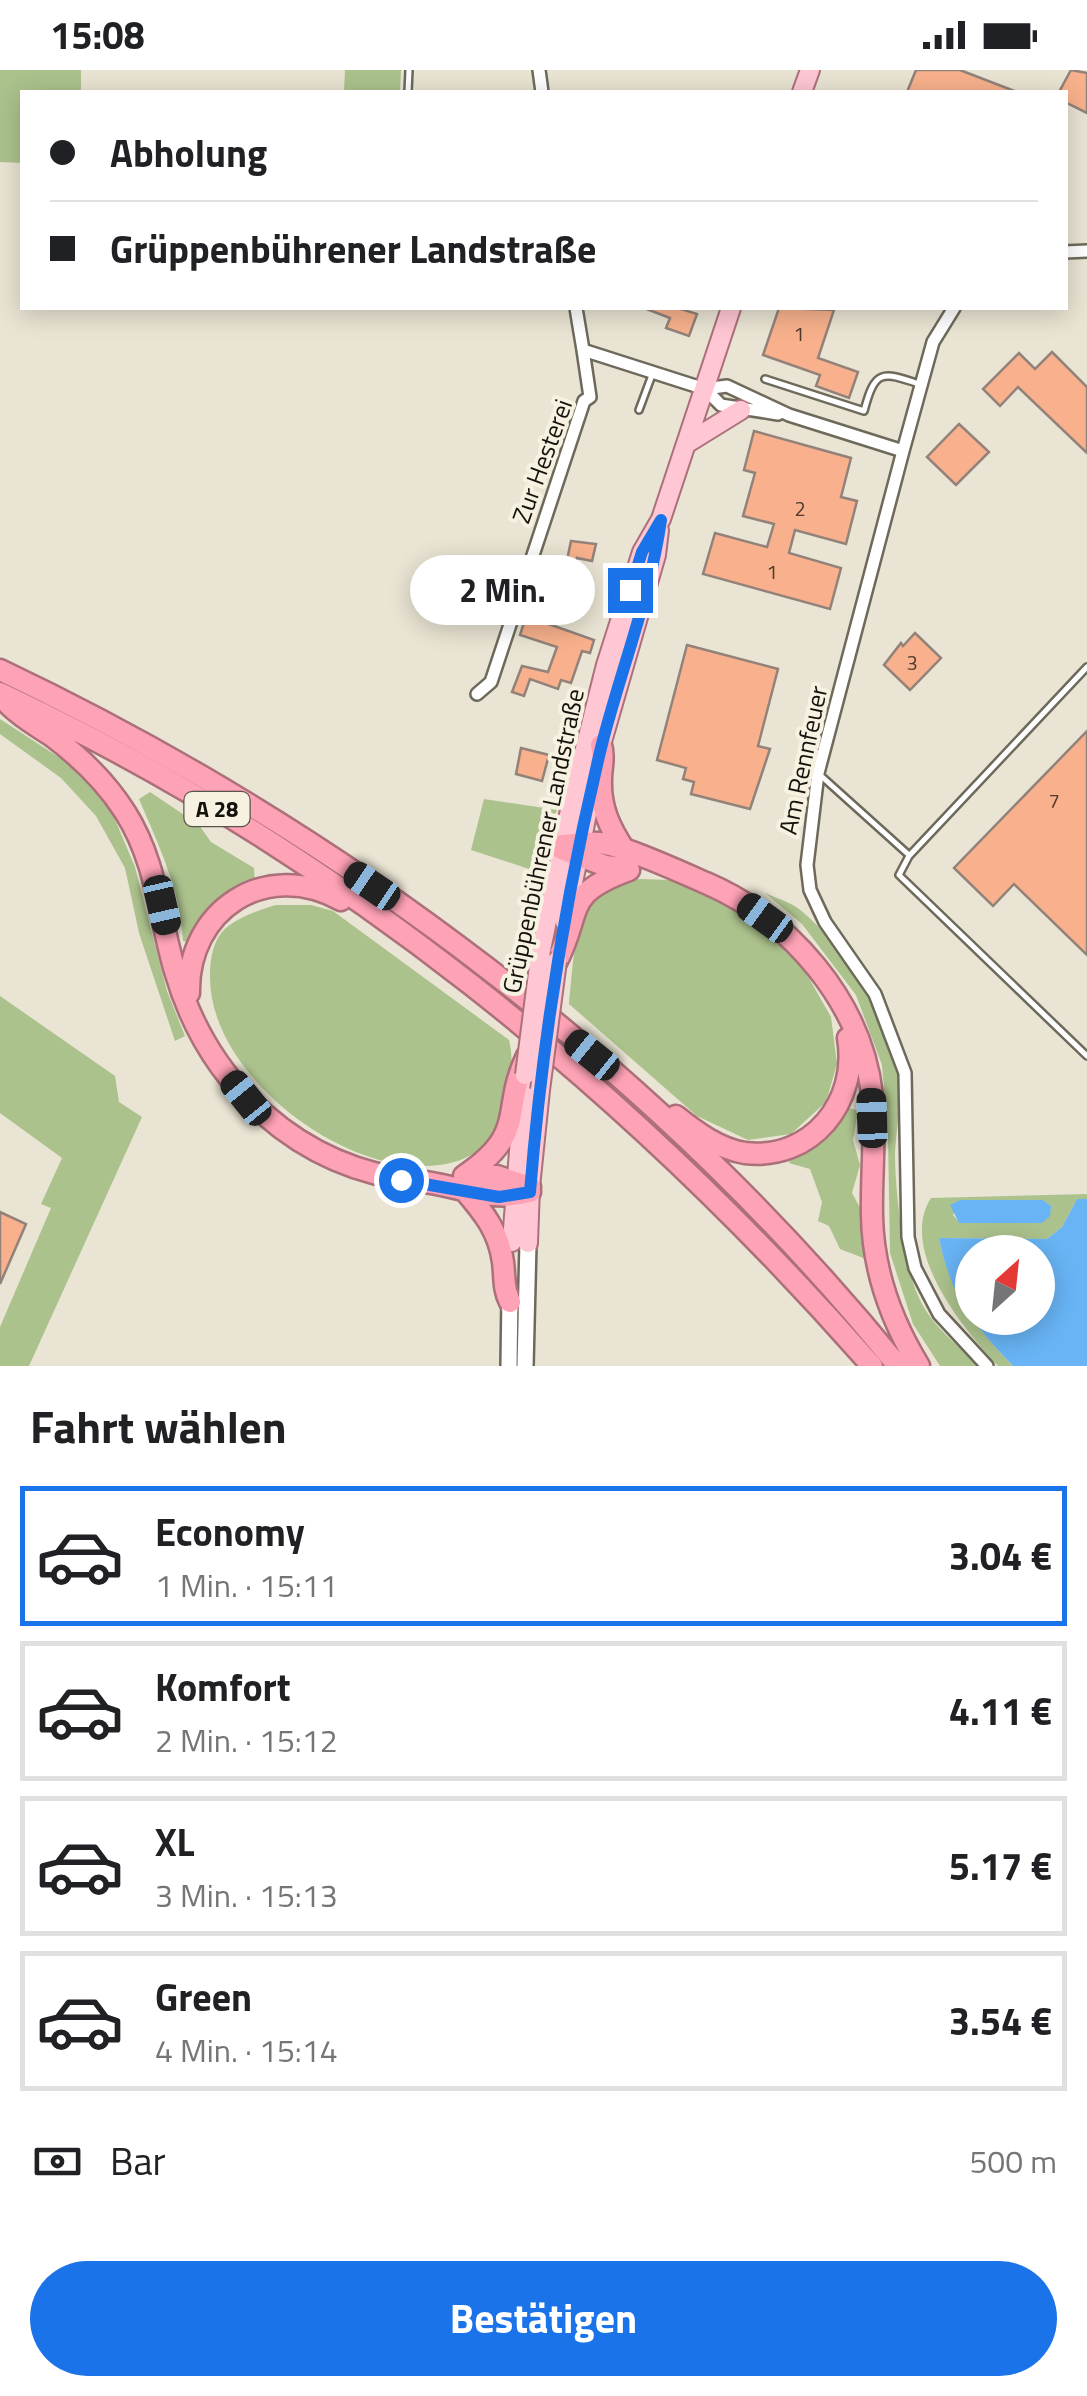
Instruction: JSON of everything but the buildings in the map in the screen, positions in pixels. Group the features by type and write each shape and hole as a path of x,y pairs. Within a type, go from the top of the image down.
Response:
{"highway":[{"name":"A 28","path":"0,670 148,746 296,834 463,950 628,1086 805,1260 898,1366"},
{"path":"0,695 22,718 80,758 126,813 157,885 175,971 190,1010 225,1072 246,1098 290,1137 346,1165 401,1180 464,1183 496,1176 523,1189"},
{"name":"A 28","path":"0,695 44,714 209,805 291,855 421,946 526,1028 670,1154 792,1275 872,1366"},
{"path":"602,746 601,803 627,860"},
{"path":"570,848 606,866 627,860 666,868 724,891 782,930 806,955 836,998 860,1045 872,1094 872,1215 879,1277 892,1314 920,1366"},
{"path":"549,955 578,902 627,860"},
{"path":"190,1010 192,955 206,925 235,900 272,886 295,886 333,896 404,944 421,946"},
{"path":"628,1086 651,1092 678,1118 721,1146 768,1153 793,1147 815,1134 832,1117 849,1082 852,1058 836,998"},
{"path":"464,1183 501,1145 514,1112 524,1068"},
{"path":"464,1183 494,1230 502,1256 504,1292 510,1302"}],"main road":[{"name":"Grüppenbührener Landstraße","path":"570,848 656,555 661,520 730,310"},
{"path":"686,444 741,410"},
{"name":"Grüppenbührener Landstraße","path":"520,1242 524,1068 606,665 642,552 661,520"},
{"name":"Grüppenbührener Landstraße","path":"523,1189 540,1090 549,955"},
{"path":"510,1366 510,1302 520,1242"},
{"path":"520,1242 525,1366"}],"street":[{"name":"Zur Hesterei","path":"477,694 491,682 584,401 590,398 576,310"},
{"name":"Am Rennfeuer","path":"953,310 933,342 902,451 818,773 808,842 810,890 825,922 875,994 904,1073 908,1237 915,1268 939,1314 987,1366"},
{"path":"583,350 705,389 721,404 789,416"},
{"path":"705,389 727,386 789,416 902,451"}],"lane":[{"path":"639,410 653,372"},
{"path":"765,379 864,411 870,388 879,376 888,373 922,385"},
{"path":"590,398 604,403"},
{"path":"1087,667 910,856 900,875 1087,1056"},
{"path":"818,773 910,856"}],"green space":[{"path":"0,70 81,70 81,90 20,90 20,163 0,162"},
{"path":"345,70 401,70 400,90 344,90"},
{"path":"0,719 77,769 111,810 135,867 167,991 185,1036 175,1041 139,933 125,868 96,816 61,778 0,734"},
{"path":"150,792 199,825 211,842 254,868 255,888 191,943 183,941 173,886 139,799"},
{"path":"484,799 557,810 529,869 471,850"},
{"path":"639,879 671,880 737,910 797,957 831,1017 837,1064 826,1102 791,1134 748,1140 697,1116 569,1004 576,943 588,910 616,887"},
{"path":"765,893 795,907 832,942 863,986 887,1034 899,1078 895,1169 911,1277 921,1303 935,1323 980,1366 940,1366 913,1324 890,1253 882,1065 856,995 802,924"},
{"path":"276,905 311,905 333,911 509,1040 512,1063 506,1102 498,1125 479,1149 446,1164 391,1163 318,1133 254,1079 231,1047 215,1012 211,959 216,942 227,927"},
{"path":"0,996 115,1076 119,1102 142,1117 29,1366 0,1366 0,1327 51,1208 41,1204 62,1158 0,1113"},
{"path":"850,1108 858,1111 853,1140 860,1165 852,1193 865,1217 866,1259 840,1249 829,1226 818,1221 822,1202 810,1169 789,1163 791,1157 831,1131"},
{"path":"1087,1194 1087,1199 1077,1199 1062,1227 1052,1235 939,1238 955,1286 955,1313 928,1264 923,1218 931,1198","holes":["960,1200 1043,1200 1051,1206 1042,1223 960,1223 953,1215"]},
{"path":"971,1335 986,1335 1013,1366 998,1366"}],"water":[{"path":"1077,1199 1087,1199 1087,1366 1013,1366 986,1336 1055,1335 1052,1235 1062,1227"},
{"path":"960,1200 1043,1200 1051,1206 1050,1216 1042,1223 959,1223 950,1205"},
{"path":"939,1238 955,1238 955,1287 944,1258"}],"route":[{"path":"401,1180 499,1197 530,1192 557,960 602,746 656,555 661,520 642,552 630,590"}]}
